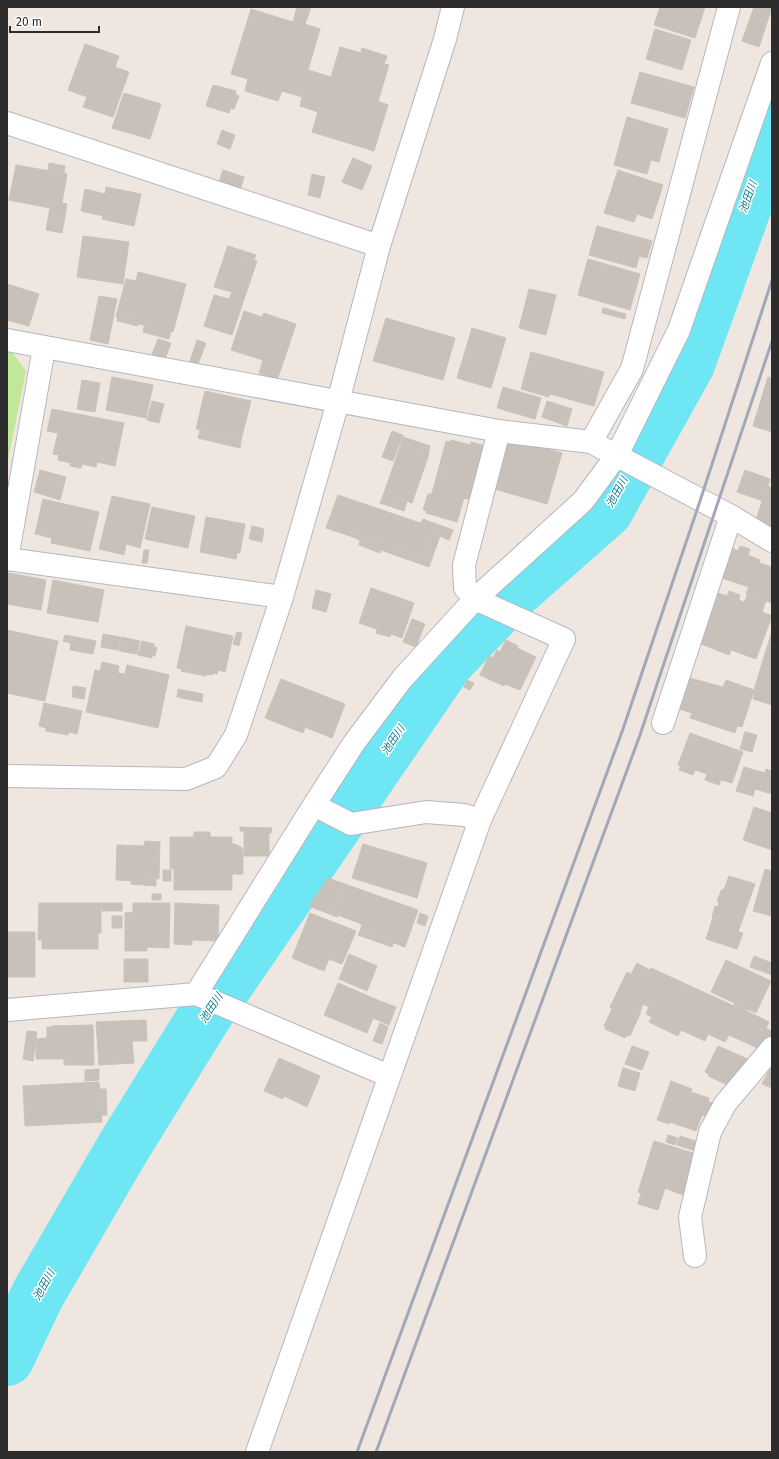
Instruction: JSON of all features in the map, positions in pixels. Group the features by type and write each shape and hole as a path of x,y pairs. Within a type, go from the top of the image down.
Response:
{"street":[{"path":"7,776 186,779 216,767 236,734 282,597 338,402 379,246 446,39 453,7"},
{"path":"591,442 632,369 729,7"},
{"path":"196,994 314,804 354,743 402,679 475,599 584,501 618,455 679,330 772,63"},
{"path":"7,123 379,246"},
{"path":"7,340 499,431 591,442 731,516 772,540"},
{"path":"44,348 7,559 282,597"},
{"path":"257,1452 480,820 564,639 475,599 465,588 464,565 499,431"},
{"path":"663,723 731,516"},
{"path":"314,804 350,824 426,812 464,815 480,820"},
{"path":"7,1010 196,994 389,1076"},
{"path":"695,1256 690,1217 710,1132 725,1104 772,1048"}],"green space":[{"path":"7,351 12,352 26,371 7,465"}],"building":[{"path":"297,7 311,7 305,24 320,29 308,70 331,77 340,47 361,53 362,48 387,56 384,64 389,65 378,101 388,105 374,151 312,132 318,112 300,106 302,97 282,91 278,101 245,91 248,79 231,74 251,9 293,22"},
{"path":"660,7 705,7 695,38 654,25"},
{"path":"754,7 772,7 759,47 742,41"},
{"path":"655,29 691,40 682,70 646,59"},
{"path":"85,44 119,56 115,67 129,72 113,117 83,107 87,97 68,90"},
{"path":"640,72 694,87 685,118 631,103"},
{"path":"213,85 236,91 235,94 239,96 234,109 231,108 229,113 206,106"},
{"path":"124,93 161,104 150,139 112,128"},
{"path":"627,117 668,129 659,162 651,160 647,174 614,165"},
{"path":"222,130 235,135 230,149 217,144"},
{"path":"353,158 372,166 362,190 342,182"},
{"path":"49,163 65,166 64,173 48,170"},
{"path":"16,165 67,174 62,203 67,204 62,233 46,230 50,208 9,200"},
{"path":"223,170 244,177 238,198 216,191"},
{"path":"618,170 663,185 652,219 637,214 634,222 604,213"},
{"path":"312,174 325,177 320,198 308,195"},
{"path":"106,187 141,194 134,226 102,219 103,216 81,211 85,189 105,194"},
{"path":"597,226 652,241 647,258 639,256 636,268 589,255"},
{"path":"83,236 129,242 123,284 77,277"},
{"path":"228,246 256,255 254,260 226,251"},
{"path":"226,251 257,261 232,335 204,326 214,295 229,299 232,292 214,287"},
{"path":"588,259 640,274 630,310 578,295"},
{"path":"138,272 186,284 173,332 171,331 169,339 143,332 145,322 124,317 122,322 117,321 118,318 116,317 126,279 136,281"},
{"path":"7,284 39,294 29,326 7,320"},
{"path":"529,289 556,295 546,335 519,328"},
{"path":"99,296 117,299 108,344 90,340"},
{"path":"603,308 626,314 625,319 602,313"},
{"path":"244,311 262,317 264,313 296,324 282,366 231,350"},
{"path":"124,317 145,322 144,325 138,324 137,326 122,322"},
{"path":"386,318 455,338 443,380 373,361"},
{"path":"472,328 506,338 491,388 457,378"},
{"path":"158,339 171,343 165,359 152,354"},
{"path":"197,340 206,343 198,364 190,361"},
{"path":"531,352 604,372 594,406 550,394 549,397 521,389"},
{"path":"263,360 282,366 277,380 259,373"},
{"path":"112,377 153,385 146,418 106,410"},
{"path":"768,377 772,378 772,432 753,426"},
{"path":"82,380 100,383 95,412 77,409"},
{"path":"503,387 541,398 535,419 497,408"},
{"path":"205,391 251,401 241,440 196,429"},
{"path":"152,401 164,404 159,423 147,420"},
{"path":"547,401 572,409 567,426 542,417"},
{"path":"52,409 124,423 115,466 97,462 96,467 82,464 81,468 70,466 71,463 58,460 59,455 53,454 58,433 47,431"},
{"path":"200,430 241,440 240,448 198,438"},
{"path":"392,431 403,435 393,461 382,457"},
{"path":"403,437 430,446 428,454 401,444"},
{"path":"509,438 562,453 547,504 494,489"},
{"path":"451,440 471,445 471,442 485,446 470,500 464,498 457,522 426,513 434,486 438,487"},
{"path":"446,441 451,442 438,487 434,486"},
{"path":"401,444 429,454 412,503 384,493"},
{"path":"40,470 66,477 60,500 34,492"},
{"path":"745,470 770,479 763,501 737,492"},
{"path":"767,486 772,488 772,526 756,520"},
{"path":"384,493 407,501 404,511 380,503"},
{"path":"428,494 431,494 427,511 423,510"},
{"path":"338,495 435,528 425,558 351,532 350,536 326,528"},
{"path":"112,496 150,504 140,548 126,544 124,555 99,549"},
{"path":"43,499 99,512 90,551 51,543 52,538 35,534"},
{"path":"152,507 195,516 188,548 145,539"},
{"path":"206,517 245,524 240,553 237,553 236,559 200,552"},
{"path":"423,519 453,530 449,540 440,536 429,567 381,550 380,553 359,545 360,540 350,536 351,532 425,558 435,528 421,523"},
{"path":"252,526 264,529 262,542 249,539"},
{"path":"740,546 750,549 748,555 760,560 759,563 772,567 772,603 746,594 749,587 719,577 730,547 738,551"},
{"path":"144,550 149,550 147,563 142,563"},
{"path":"8,573 46,580 41,610 7,604"},
{"path":"53,580 104,590 98,622 47,613"},
{"path":"371,588 414,603 402,638 391,634 390,637 376,633 377,629 359,623"},
{"path":"316,590 331,594 326,612 312,608"},
{"path":"711,591 727,596 729,591 740,595 739,600 744,602 748,594 766,601 762,612 772,616 756,659 731,650 729,655 696,642"},
{"path":"412,619 425,624 416,647 403,642"},
{"path":"186,626 233,636 225,672 218,670 217,674 206,674 206,676 181,671 182,669 177,668"},
{"path":"7,630 58,641 45,701 7,693"},
{"path":"772,631 772,705 753,699 753,693"},
{"path":"237,632 242,633 239,646 233,644"},
{"path":"103,634 120,637 118,650 101,647"},
{"path":"65,635 96,641 93,654 70,650 71,643 63,641"},
{"path":"121,637 140,641 137,654 119,651"},
{"path":"506,640 518,646 517,648 536,657 520,690 505,684 504,686 480,675 489,656 493,658 497,650 500,652"},
{"path":"142,641 154,644 154,647 157,648 155,656 152,655 152,658 138,655"},
{"path":"102,662 119,666 118,673 125,674 127,665 169,675 158,728 86,712 95,670 100,671"},
{"path":"686,677 723,687 726,680 754,690 742,727 737,726 735,733 690,718 692,713 676,708"},
{"path":"281,679 345,704 332,738 305,727 303,733 265,718"},
{"path":"467,680 474,683 470,690 464,687"},
{"path":"73,686 86,688 84,699 72,697"},
{"path":"178,689 203,694 202,702 177,697"},
{"path":"44,703 82,711 77,734 69,732 68,735 46,731 46,728 39,726"},
{"path":"745,732 757,735 752,752 740,749"},
{"path":"690,733 743,752 732,783 721,780 719,785 705,780 707,774 695,770 693,775 679,770 681,766 678,765"},
{"path":"744,767 765,773 766,769 772,771 772,794 755,789 753,796 736,791"},
{"path":"754,807 772,813 772,850 743,840"},
{"path":"240,827 272,828 271,833 269,833 269,856 244,856 244,831 240,831"},
{"path":"194,832 210,832 210,837 232,837 232,844 241,847 243,851 243,874 232,874 232,890 174,890 174,869 170,868 170,837 194,837"},
{"path":"145,841 160,842 159,879 145,878 145,881 116,880 117,845 144,846"},
{"path":"363,844 427,863 417,898 352,878"},
{"path":"765,869 772,871 772,916 753,911"},
{"path":"163,870 171,870 171,881 163,881"},
{"path":"729,876 755,884 738,932 743,933 737,949 706,939 715,906 718,907 719,902 717,901 722,889 724,890"},
{"path":"145,878 156,879 156,886 131,884 131,881 145,881"},
{"path":"328,878 342,883 332,913 338,915 337,917 309,906"},
{"path":"342,883 418,910 405,947 360,931 362,924 332,913"},
{"path":"152,894 161,894 161,900 152,900"},
{"path":"39,903 101,903 101,933 98,933 98,949 42,949 42,940 38,940"},
{"path":"102,903 122,903 122,911 102,911"},
{"path":"133,903 170,903 169,948 147,947 147,951 125,951 125,913 133,912"},
{"path":"175,903 219,905 218,941 192,940 192,945 174,944"},
{"path":"310,913 356,931 342,964 329,959 324,971 292,958"},
{"path":"420,913 428,916 425,926 417,923"},
{"path":"112,916 122,916 122,928 112,928"},
{"path":"360,931 393,943 392,947 358,935"},
{"path":"7,932 35,932 35,977 7,977"},
{"path":"349,954 377,966 367,991 339,979"},
{"path":"754,956 772,963 772,975 750,967"},
{"path":"124,959 148,959 148,982 124,982"},
{"path":"726,960 771,981 756,1013 711,992"},
{"path":"637,963 734,1006 735,1003 748,1009 747,1011 769,1022 766,1028 772,1031 772,1035 769,1042 762,1050 729,1035 725,1042 708,1034 705,1041 681,1030 678,1036 649,1022 652,1017 646,1014 649,1007 643,1004 630,1036 627,1035 625,1038 605,1029 606,1027 604,1026 612,1009 610,1007 627,972 631,974"},
{"path":"338,983 380,1001 367,1033 324,1015"},
{"path":"380,1001 396,1007 389,1025 373,1018"},
{"path":"146,1020 147,1041 132,1041 134,1063 99,1065 96,1022"},
{"path":"380,1023 388,1027 382,1044 373,1041"},
{"path":"93,1025 94,1065 64,1065 64,1059 36,1059 36,1039 47,1038 47,1027"},
{"path":"27,1031 37,1032 33,1061 23,1059"},
{"path":"632,1046 649,1052 642,1070 625,1064"},
{"path":"718,1046 750,1060 742,1076 736,1072 730,1086 708,1076 709,1074 705,1072"},
{"path":"279,1058 320,1076 307,1107 284,1096 283,1099 264,1091"},
{"path":"772,1065 772,1088 762,1084"},
{"path":"623,1068 640,1073 635,1091 618,1086"},
{"path":"99,1069 99,1080 85,1081 85,1070"},
{"path":"671,1081 692,1089 691,1092 709,1098 708,1102 713,1103 710,1111 707,1111 705,1116 702,1115 696,1131 670,1122 669,1124 657,1120"},
{"path":"99,1082 102,1122 25,1126 23,1086"},
{"path":"99,1089 106,1089 107,1115 101,1115"},
{"path":"668,1135 678,1138 675,1145 666,1142"},
{"path":"680,1136 699,1142 696,1151 677,1145"},
{"path":"654,1141 696,1154 683,1195 665,1188 658,1210 638,1204 641,1193 638,1192"}],"waterway":[{"name":"池田川","path":"7,1359 38,1294 123,1148 204,1017 447,662 514,592 606,511 688,364 772,131"}],"railway":[{"path":"357,1452 623,729 700,501 772,280"},
{"path":"376,1452 640,735 772,341"}]}
